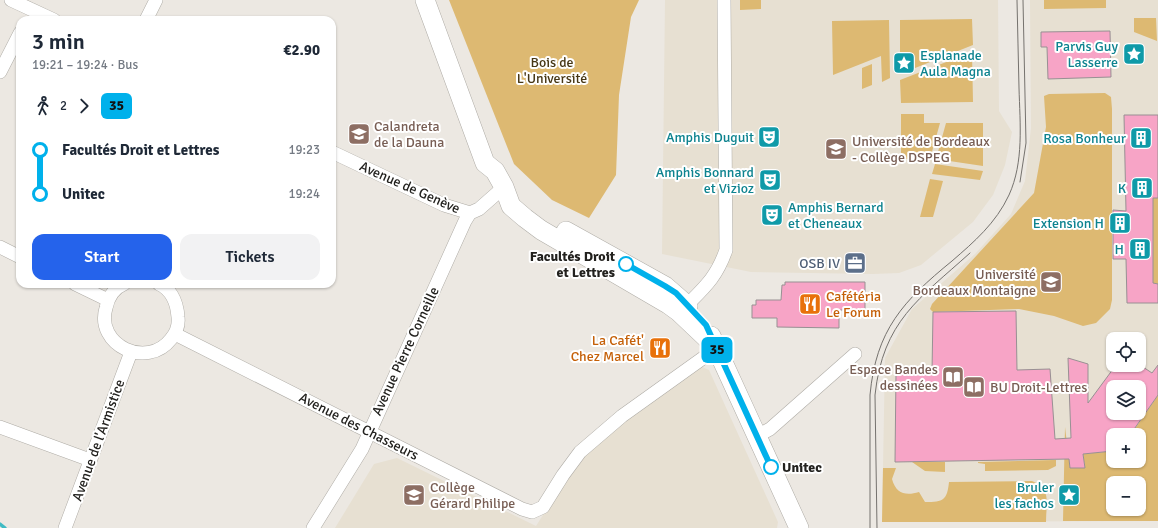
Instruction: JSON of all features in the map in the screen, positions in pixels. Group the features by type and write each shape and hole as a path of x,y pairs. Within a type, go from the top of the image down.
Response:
{"main road":[{"path":"425,0 485,163 499,179 546,221 576,236 665,286 688,305 706,325 799,528"},
{"path":"432,0 488,145 495,158 499,179 511,206 541,230 680,312 717,348"}],"street":[{"path":"11,0 29,15"},
{"path":"148,16 156,0"},
{"path":"688,305 718,271 726,250 724,0"},
{"path":"0,72 16,41"},
{"name":"Avenue de Genève","path":"336,154 444,205 470,213 479,209 499,179"},
{"name":"Avenue Pierre Corneille","path":"313,528 362,449 369,430 470,213"},
{"path":"0,247 16,255"},
{"path":"83,288 108,300"},
{"path":"119,288 108,300 104,313 105,326 109,335 117,345 130,352 143,354 156,351 167,344 175,334 179,322 178,306 172,294 166,288"},
{"name":"Avenue des Chasseurs","path":"175,334 369,430 522,509 532,512 543,507 563,475 580,452 622,416 717,348"},
{"name":"Avenue de l'Armistice","path":"65,528 130,352"},
{"path":"757,436 770,429 855,354"},
{"path":"0,427 90,460"}],"shaded area":[{"name":"Université de Bordeaux - Collège DSPEG","path":"665,0 998,0 999,111 1012,132 1005,165 993,195 973,222 921,265 899,273 751,272 662,254"},
{"name":"Université Bordeaux Montaigne","path":"1030,0 1158,0 1158,521 882,522 885,358 912,309 975,254 1011,214 1025,181 1031,128"},
{"path":"700,366 709,370 778,522 777,528 335,528 374,464 397,458 536,526 567,477 585,456 627,419"}],"green space":[{"name":"Bois de L'Université","path":"449,0 639,0 631,17 619,95 616,175 589,218 552,200 514,164"},
{"path":"740,0 761,0 761,9 740,10"},
{"path":"1044,0 1106,0 1106,8 1044,9"},
{"path":"1134,18 1156,18 1157,41 1134,32"},
{"path":"972,19 973,45 900,74 900,20"},
{"path":"889,20 890,78 882,82 881,56 833,75 832,21"},
{"path":"972,52 973,102 901,103 900,80"},
{"path":"872,64 872,85 862,89 862,68"},
{"path":"1105,93 1111,97 1112,109 1112,300 1110,309 1096,323 1083,326 1054,316 1019,309 933,312 930,309 932,304 1034,193 1046,127 1044,96 1049,94"},
{"path":"901,114 924,114 924,123 940,123 930,159 901,159"},
{"path":"946,123 983,123 983,166 936,159"},
{"path":"935,164 983,171 980,180 932,174"},
{"path":"930,179 943,181 933,217 920,217"},
{"path":"1153,198 1158,198 1158,288 1153,288"},
{"path":"1158,395 1158,521 1063,521 1065,427 1070,468 1085,468 1083,454 1106,452 1106,468 1146,468 1146,428 1135,428 1141,420 1146,420 1146,413"},
{"path":"1114,420 1126,428 1118,428"},
{"path":"1056,460 1056,466 1048,470 985,471 985,464 978,463 978,462"},
{"path":"912,462 945,462 945,472 925,471"},
{"path":"883,468 896,468 892,479 896,488 902,493 906,494 919,492 925,502 943,499 946,496 949,482 1032,481 1043,488 1045,492 1047,503 1046,522 882,522"}],"building":[{"path":"1110,31 1111,77 1048,79 1047,47 1041,47 1041,32"},
{"path":"1124,115 1158,115 1158,198 1153,198 1153,283 1158,284 1158,303 1127,303 1126,259 1113,259 1113,210 1126,211"},
{"name":"Cafétéria Le Forum","path":"785,282 865,282 865,310 839,310 839,328 777,327 777,318 752,318 752,305 756,305 756,300 781,300 782,285 785,285"},
{"name":"BU Droit-Lettres","path":"1016,311 1017,370 1050,369 1055,439 1071,438 1068,358 1088,364 1088,403 1111,372 1146,372 1146,369 1152,373 1158,365 1158,395 1146,412 1146,380 1106,380 1106,420 1140,420 1135,428 1106,428 1106,452 1083,454 1085,468 1070,468 1069,459 895,462 896,373 932,372 933,312"}],"waterway":[{"path":"0,524 5,528"}],"tram line":[{"path":"870,528 870,395 873,372 878,352 895,319 906,304 919,290 984,231 1004,205 1014,182 1020,143 1017,0"},
{"path":"1020,182 1026,143 1023,0"},
{"path":"877,528 875,395 879,370 886,348 895,330 906,314 935,284 970,253"}],"bus line":[{"name":"35","path":"626,264 676,293 706,325 771,467"}],"place":[{"name":"Parvis Guy Lasserre","path":"1134,54"},
{"name":"Esplanade Aula Magna","path":"904,63"},
{"name":"Calandreta de la Dauna","path":"359,134"},
{"name":"Amphis Duguit","path":"769,137"},
{"name":"Rosa Bonheur","path":"1141,138"},
{"name":"Université de Bordeaux - Collège DSPEG","path":"836,149"},
{"name":"Amphis Bonnard et Vizioz","path":"770,180"},
{"name":"K","path":"1142,188"},
{"name":"Amphis Bernard et Cheneaux","path":"772,215"},
{"name":"Extension H","path":"1120,223"},
{"name":"H","path":"1140,249"},
{"name":"OSB IV","path":"855,263"},
{"name":"Facultés Droit et Lettres","path":"626,264"},
{"name":"Université Bordeaux Montaigne","path":"1051,282"},
{"name":"Cafétéria Le Forum","path":"810,304"},
{"name":"La Cafét' Chez Marcel","path":"660,348"},
{"name":"Espace Bandes dessinées","path":"953,377"},
{"name":"BU Droit-Lettres","path":"974,387"},
{"name":"Unitec","path":"771,467"},
{"name":"Collège Gérard Philipe","path":"414,495"},
{"name":"Bruler les fachos","path":"1069,495"}]}
